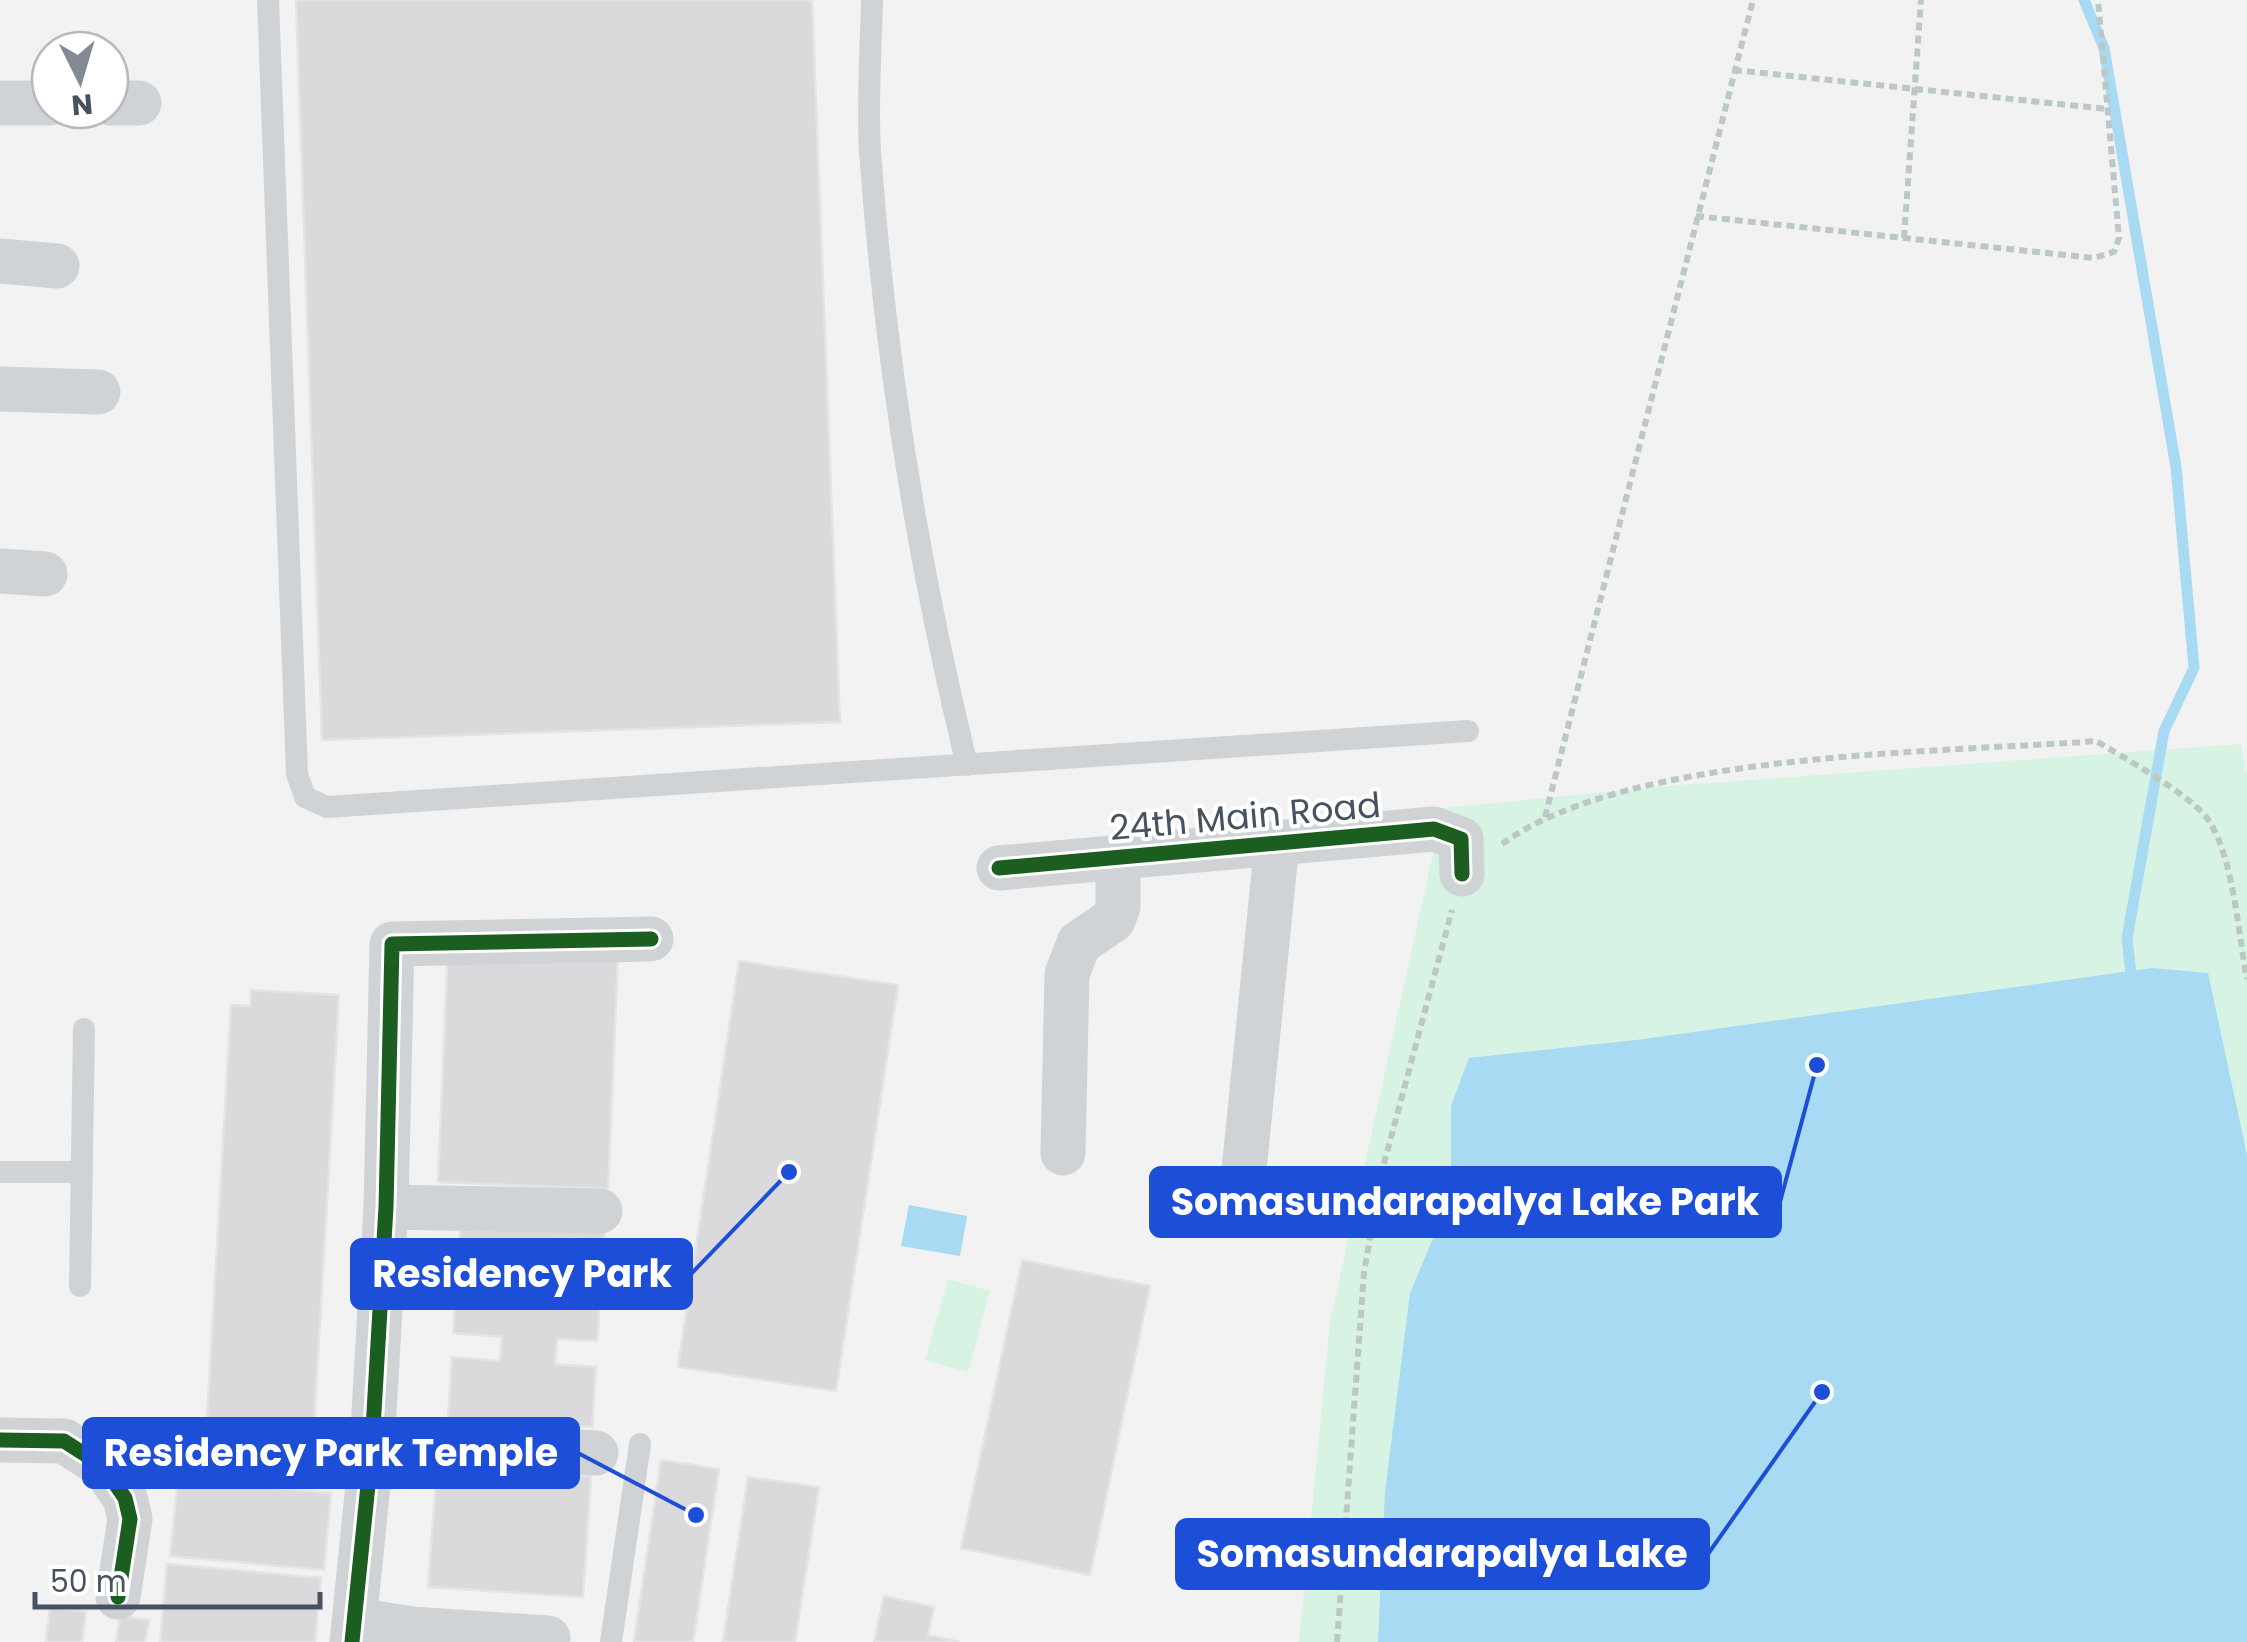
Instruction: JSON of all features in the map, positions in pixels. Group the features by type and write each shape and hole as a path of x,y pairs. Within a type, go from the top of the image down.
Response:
{"street":[{"path":"0,103 30,103"},
{"path":"0,261 58,266"},
{"path":"0,389 98,392"},
{"path":"0,571 45,574"},
{"name":"24th Main Road","path":"999,868 1434,829 1462,839 1462,874"},
{"path":"1242,1190 1277,843"},
{"path":"1062,1153 1067,974 1080,943 1113,920 1118,908 1118,858"},
{"path":"548,1638 412,1629 354,1631 372,1446 386,1207 392,944 651,940"},
{"path":"386,1207 600,1211"},
{"path":"0,1440 64,1440 103,1466 125,1498 130,1519 118,1597"},
{"path":"372,1446 412,1442 596,1453"}],"lane":[{"path":"268,0 297,774 305,797 327,807 1468,731"},
{"path":"872,0 870,149 900,418 949,693 967,765"},
{"path":"80,1286 84,1030"},
{"path":"0,1172 82,1172"},
{"path":"611,1642 640,1444"}],"path":[{"path":"1545,818 1753,0"},
{"path":"1904,238 1921,0"},
{"path":"1696,216 2094,258 2114,252 2118,238 2098,0"},
{"path":"1734,70 2107,109"},
{"path":"1337,1642 1364,1272 1382,1172 1462,874 1545,818 1625,790 1771,765 2096,741 2136,764 2208,818 2222,848 2247,978"}],"green space":[{"path":"2241,744 2247,774 2247,1642 1299,1642 1330,1322 1443,808 1668,786"},
{"path":"948,1279 990,1291 968,1372 925,1360"}],"water":[{"path":"2152,968 2208,973 2247,1155 2247,1642 1378,1642 1385,1492 1410,1293 1451,1196 1451,1106 1469,1058 1636,1040"},
{"path":"909,1205 967,1216 960,1256 901,1246"}],"building":[{"path":"296,0 812,0 840,722 322,740"},
{"path":"448,948 618,956 608,1189 438,1182"},
{"path":"739,961 898,985 836,1391 678,1367"},
{"path":"251,990 339,995 312,1459 205,1453 231,1005 250,1006"},
{"path":"461,1217 605,1226 601,1286 534,1282 533,1298 600,1302 597,1341 557,1339 555,1364 596,1367 592,1427 448,1418 452,1357 500,1361 502,1337 453,1333 456,1293 513,1297 514,1280 457,1276"},
{"path":"1022,1260 1150,1286 1090,1575 961,1548"},
{"path":"661,1460 719,1469 693,1642 634,1642"},
{"path":"437,1466 591,1476 583,1597 428,1587"},
{"path":"748,1477 819,1487 795,1642 723,1642"},
{"path":"178,1479 331,1493 324,1570 170,1556"},
{"path":"167,1564 321,1578 315,1642 160,1642"},
{"path":"884,1596 934,1607 928,1635 960,1642 874,1642"},
{"path":"50,1607 86,1611 82,1642 46,1642"},
{"path":"120,1616 149,1620 145,1642 116,1642"}],"waterway":[{"path":"2084,0 2104,48 2176,467 2194,668 2164,731 2127,938 2132,984"}],"cycle path":[{"path":"999,868 1434,829 1461,839 1462,874"},
{"path":"352,1642 372,1446 386,1207 392,944 651,939"},
{"path":"0,1440 64,1441 103,1466 125,1498 130,1519 118,1597"}],"place":[{"name":"Somasundarapalya Lake Park","path":"1817,1065"},
{"name":"Residency Park","path":"789,1172"},
{"name":"Somasundarapalya Lake","path":"1822,1392"},
{"name":"Residency Park Temple","path":"696,1515"}]}
